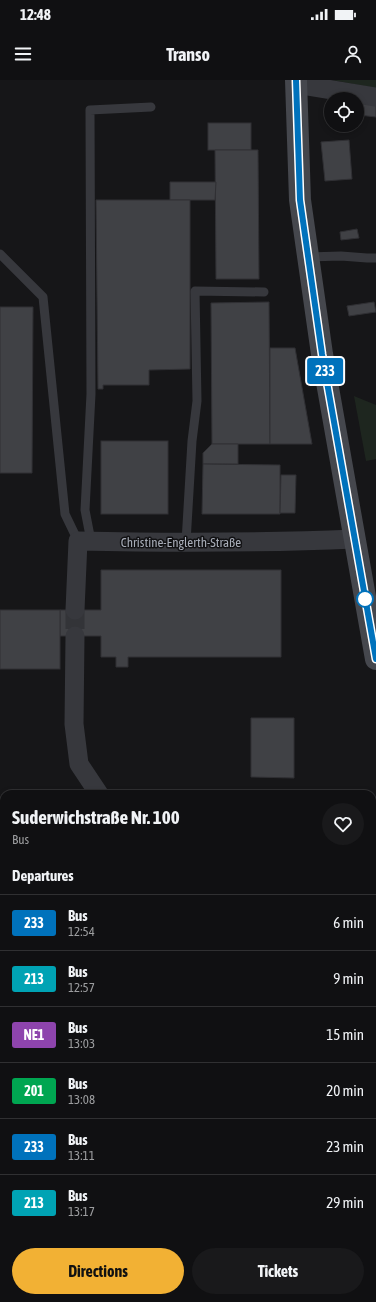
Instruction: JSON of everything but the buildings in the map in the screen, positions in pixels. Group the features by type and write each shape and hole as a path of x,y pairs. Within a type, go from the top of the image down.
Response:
{"main road":[{"path":"296,82 300,200 308,258 322,354 376,659"}],"street":[{"path":"296,82 376,98"},
{"name":"Christine-Englerth-Straße","path":"84,541 283,542 354,539"},
{"path":"75,610 84,541"},
{"path":"75,636 74,724 79,764 96,790"}],"lane":[{"path":"84,541 90,394 90,110 151,107"},
{"path":"0,254 43,297 65,514 84,541"},
{"path":"308,258 341,256 376,258"},
{"path":"186,542 196,401 194,291 264,292"}],"shaded area":[{"path":"332,80 376,80 376,88"},
{"path":"354,396 376,405 376,459 366,461"}],"tunnel":[{"path":"75,610 75,636"}],"bus line":[{"name":"233","path":"296,80 300,200 322,354 376,659"}]}
